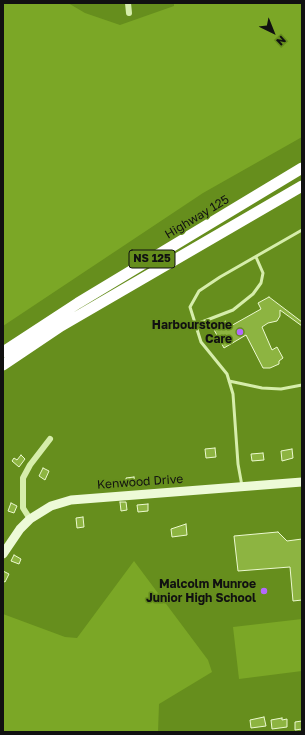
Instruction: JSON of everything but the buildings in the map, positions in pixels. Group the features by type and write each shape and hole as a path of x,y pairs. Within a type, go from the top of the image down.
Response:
{"highway":[{"name":"Highway 125","path":"3,352 78,303 302,168"},
{"name":"NS 125","path":"3,365 40,340 302,186"},
{"path":"3,370 40,340"}],"street":[{"path":"128,3 129,13"},
{"path":"30,519 23,508 23,478 30,465 50,439"},
{"name":"Kenwood Drive","path":"3,554 20,529 30,519 51,506 71,500 302,482"}],"lane":[{"path":"242,487 238,464 233,394 227,374 201,342 194,325 190,307 199,291 302,230"},
{"path":"194,325 233,310 253,294 261,283 263,274 256,257"},
{"path":"229,382 262,388 281,389 302,385"}],"green space":[{"path":"3,3 68,3 85,13 120,25 174,6 174,3 302,3 302,137 203,193 3,326"},
{"path":"134,561 208,660 212,672 159,704 158,732 3,732 3,614 65,637 77,638"},
{"path":"302,619 302,671 239,679 233,627"}],"place":[{"name":"Harbourstone Care","path":"240,332"},
{"name":"Malcolm Munroe Junior High School","path":"264,591"}]}
